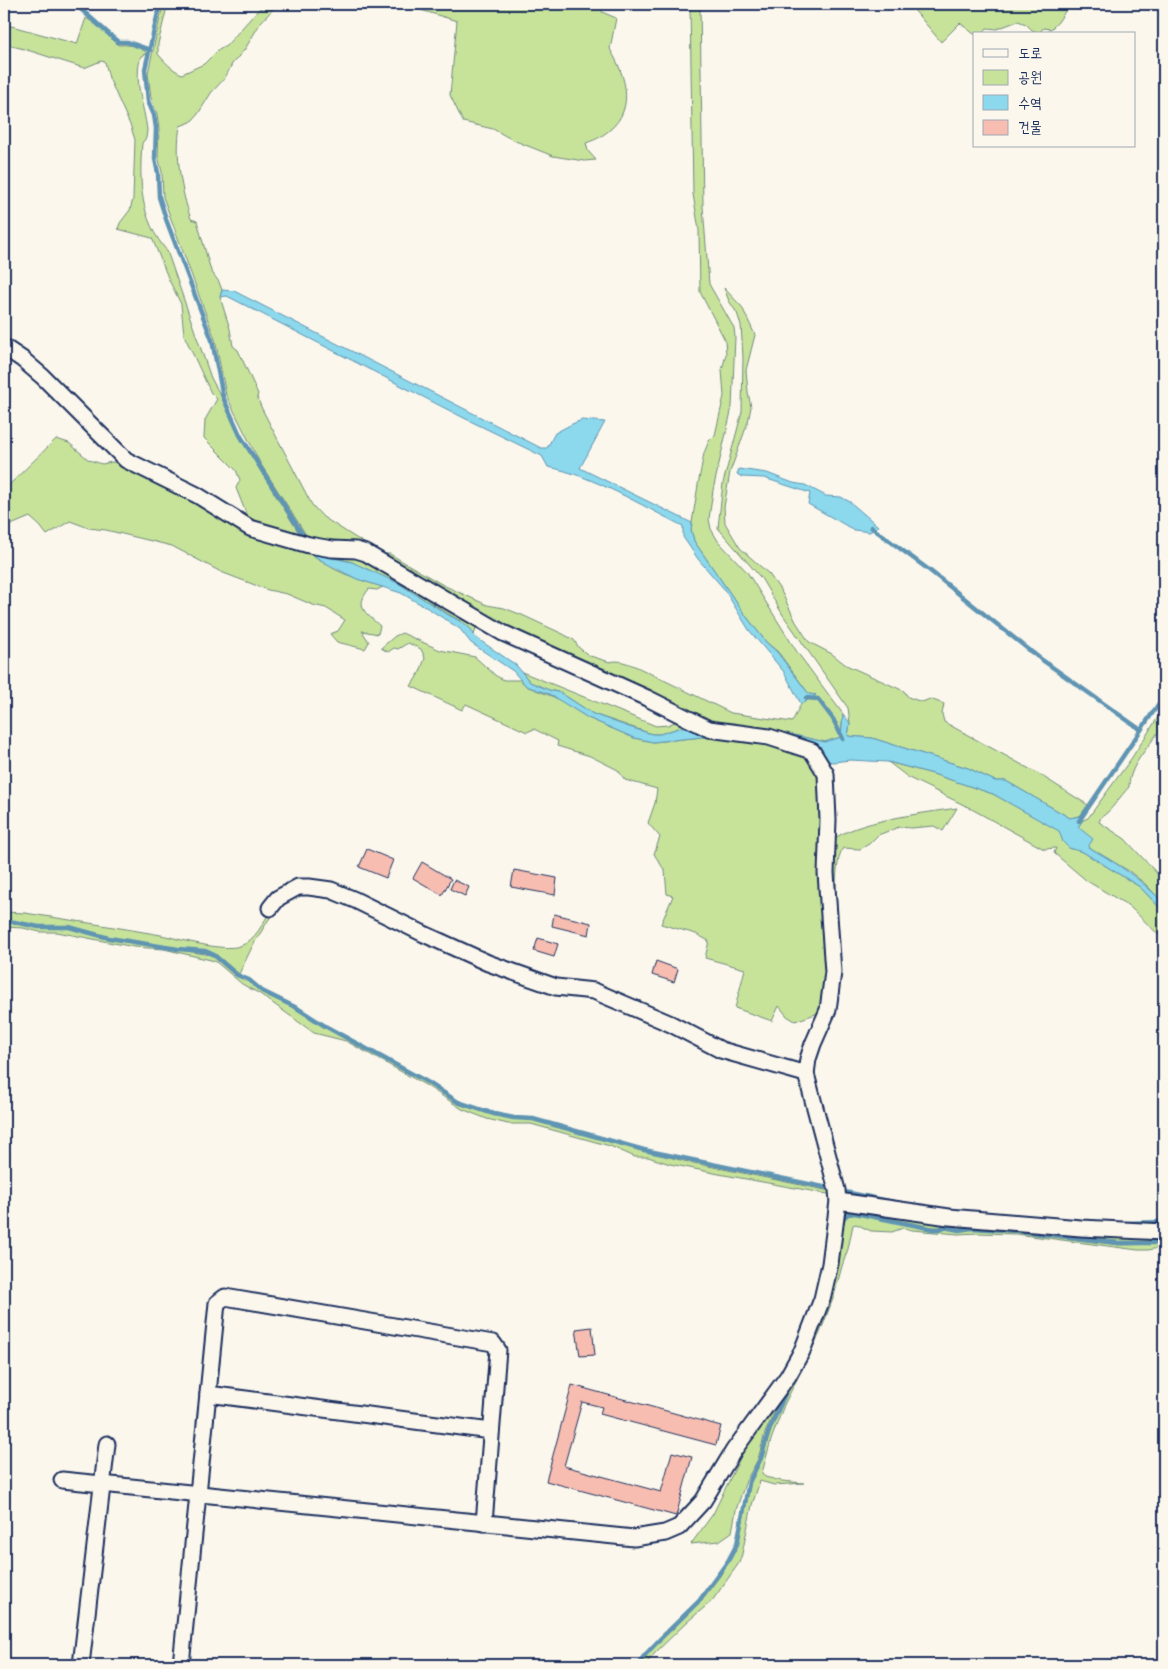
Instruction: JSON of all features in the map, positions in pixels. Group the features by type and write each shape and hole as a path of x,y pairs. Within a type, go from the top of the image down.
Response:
{"street":[{"path":"4,347 43,377 126,460 197,495 250,528 309,545 356,550 366,553 503,633 647,698 708,729 768,737 812,751 826,774 828,820 826,873 833,972 828,1010 813,1044 806,1074 837,1190 838,1200 830,1264 822,1299 802,1351 788,1376 734,1450 703,1502 679,1527 665,1533 634,1538 62,1480"},
{"path":"270,908 278,898 298,888 309,887 331,890 488,963 556,987 594,991 671,1024 721,1050 806,1074"},
{"path":"838,1200 949,1217 1090,1229 1164,1232"},
{"path":"181,1665 216,1303 225,1297 493,1343 498,1350 484,1523"},
{"path":"208,1394 492,1431"},
{"path":"81,1665 107,1444"}],"green space":[{"path":"163,4 167,4 167,7 158,44 158,54 172,68 182,74 204,64 217,51 226,46 259,9 268,5 275,7 261,22 245,49 232,64 225,78 211,93 198,114 191,122 180,126 178,149 184,197 191,219 197,221 211,271 222,290 220,297 233,346 238,350 258,394 257,397 262,409 312,505 323,517 381,554 390,554 443,585 487,605 504,608 563,634 574,640 579,648 590,656 610,662 624,662 637,667 731,713 792,722 801,704 816,695 809,694 778,652 766,642 743,612 694,541 691,529 704,453 709,441 715,435 724,396 722,370 726,354 725,340 700,292 699,230 693,194 690,4 700,4 703,207 709,284 734,328 735,337 732,407 713,490 709,519 711,529 718,541 747,572 797,652 843,714 841,737 825,742 763,728 710,725 504,631 365,551 310,541 260,463 226,395 215,339 163,197 162,172 158,156 159,129 157,114 151,98 148,73"},
{"path":"401,4 602,4 602,12 616,18 610,49 621,72 626,95 625,106 614,126 601,136 586,143 588,151 596,160 584,161 553,156 513,140 493,129 463,122 450,95 457,21"},
{"path":"909,4 1070,4 1051,29 1043,28 1041,32 1037,32 1018,21 997,29 987,28 984,32 973,33 960,23 941,42"},
{"path":"86,18 98,26 118,45 133,46 147,53 141,56 138,75 147,130 146,138 142,143 141,172 141,186 146,213 158,239 167,251 211,378 240,438 304,541 251,526 236,488 240,480 236,470 204,438 205,420 217,399 211,393 184,335 181,304 152,238 118,229 120,223 130,210 133,199 135,140 109,78 105,62 101,61 84,68 4,44 4,24 77,44"},
{"path":"724,288 742,307 755,335 746,370 751,407 748,422 730,472 724,507 725,523 740,548 769,574 781,591 796,622 809,642 832,654 846,665 904,691 908,697 922,702 930,699 944,704 942,714 944,722 1037,773 1088,805 1080,816 1070,818 1006,781 995,781 968,768 872,738 848,736 850,723 848,708 783,615 761,578 718,528 723,483 742,412 743,357 741,325"},
{"path":"56,439 69,443 89,460 102,464 112,462 127,465 308,549 323,563 342,573 383,587 377,590 369,589 362,601 366,613 380,626 378,634 362,631 369,642 365,649 337,642 330,634 338,631 345,620 326,608 313,605 287,594 268,590 221,572 172,546 106,530 89,528 70,521 47,535 30,517 4,528 4,490"},
{"path":"355,552 691,724 660,734 652,734 593,714 561,693 530,682 522,672 656,726 668,725 677,721 655,707 483,628 476,627 474,636 463,623 438,607 352,562 325,555"},
{"path":"402,633 440,650 475,657 496,676 504,680 520,680 526,686 559,699 588,718 634,738 653,742 713,736 772,743 813,759 824,777 829,931 824,1011 795,1021 787,1016 779,1006 772,1021 735,1008 745,969 705,958 709,941 696,934 661,924 673,896 667,894 665,871 654,854 660,837 648,823 655,803 657,789 625,780 618,770 590,756 557,746 558,741 534,729 527,732 466,704 462,710 411,686 420,672 425,658 421,649 408,643 388,652 381,648 395,636"},
{"path":"1164,708 1163,724 1137,762 1130,778 1129,787 1112,808 1101,817 1099,822 1125,839 1164,881 1164,903 1129,871 1088,847 1078,827 1083,820 1088,818 1131,759"},
{"path":"888,762 933,774 993,794 1060,831 1063,842 1069,848 1083,852 1140,887 1164,912 1164,940 1129,906 1087,881 1054,853 1056,848 1044,849 968,807 909,778"},
{"path":"957,808 943,831 934,826 899,827 878,835 869,844 860,849 843,848 836,877 836,935 831,841 856,828 873,823 909,815"},
{"path":"271,909 274,911 253,945 239,974 209,951 109,937 69,926 40,926 4,919 4,912 25,913 161,935 212,946 232,947 240,946 250,940"},
{"path":"4,922 40,928 69,928 109,939 212,955 237,976 248,980 262,993 297,1009 325,1027 427,1083 458,1104 496,1116 533,1120 684,1161 835,1192 833,1195 670,1164 648,1157 635,1157 610,1146 531,1124 508,1124 487,1119 462,1109 427,1086 346,1041 314,1033 260,994 242,984 215,961 164,949 134,947 57,932 40,932 23,928 4,927"},
{"path":"848,1208 921,1218 1013,1223 1084,1231 1164,1234 1164,1242 1120,1242 1052,1233 973,1227 960,1229 948,1225 949,1223 940,1227 933,1227 856,1213 846,1213 841,1219 832,1280 825,1305 813,1337 780,1399 765,1433 758,1459 746,1481 736,1510 732,1532 719,1541 691,1544 713,1514 756,1425 789,1377 804,1351 824,1301 832,1263 838,1218 843,1210"},
{"path":"855,1214 934,1230 945,1228 961,1231 972,1229 1119,1245 1164,1244 1164,1247 1138,1250 1016,1234 958,1234 903,1228 892,1232 871,1231 856,1224 853,1225 834,1296 820,1333 784,1405 771,1440 762,1473 765,1477 804,1483 774,1485 760,1481 752,1505 739,1563 712,1601 687,1622 645,1665 640,1665 647,1654 700,1602 720,1576 738,1545 751,1482 762,1459 776,1415 808,1353 827,1304 835,1278 844,1221 847,1216"}],"water":[{"path":"222,290 234,291 541,448 547,448 555,433 572,424 582,420 605,422 580,468 692,523 691,529 694,541 743,612 809,694 816,695 801,704 784,672 749,630 724,589 698,559 683,537 683,526 599,484 565,471 548,467 542,456 227,296 220,297"},
{"path":"739,469 767,473 793,483 805,485 826,496 841,497 850,502 878,526 870,532 854,530 808,504 810,493 764,478 742,477 737,474"},
{"path":"308,549 333,558 352,562 398,583 465,624 471,629 475,637 516,665 530,682 561,693 593,714 629,727 652,734 660,734 691,724 763,728 825,742 841,737 843,714 850,723 848,736 872,738 968,768 995,781 1006,781 1070,818 1080,816 1083,820 1078,827 1093,839 1088,847 1119,866 1146,886 1164,903 1164,912 1140,887 1083,852 1069,848 1063,842 1059,831 993,794 933,774 888,762 850,760 833,762 813,759 772,743 713,736 653,742 634,738 588,718 549,694 526,686 513,671 471,643 460,629 429,609 401,593 357,579 314,556"}],"building":[{"path":"367,849 393,860 386,878 359,867"},
{"path":"422,862 451,879 442,895 413,878"},
{"path":"514,870 557,878 555,895 511,887"},
{"path":"454,880 469,887 465,896 450,889"},
{"path":"554,914 591,923 589,935 552,926"},
{"path":"538,938 558,944 554,957 534,951"},
{"path":"656,961 678,969 674,982 652,975"},
{"path":"592,1327 595,1355 580,1356 576,1329"},
{"path":"572,1385 721,1426 716,1445 600,1414 602,1407 582,1402 564,1466 661,1492 672,1452 692,1457 676,1516 546,1481"}],"waterway":[{"path":"75,4 118,42 127,42 150,50"},
{"path":"160,4 145,69 148,101 154,115 156,128 155,159 158,173 159,197 212,340 223,397 240,435 306,540"},
{"path":"871,527 929,570 1038,657 1141,730"},
{"path":"1079,821 1164,696"},
{"path":"806,698 818,699 833,719 843,739"},
{"path":"4,920 39,927 69,927 109,938 178,949 205,951 214,955 237,975 249,980 262,991 297,1008 325,1026 427,1082 458,1102 494,1114 533,1119 644,1150 833,1189"},
{"path":"840,1191 889,1201"},
{"path":"842,1222 843,1218 848,1214 855,1213 933,1229 941,1229 947,1223"},
{"path":"1125,1223 1164,1222"},
{"path":"944,1227 959,1230 972,1228 1020,1231 1119,1243 1164,1243"},
{"path":"638,1665 661,1638 699,1601 728,1561 737,1544 749,1482 761,1458 768,1433 788,1387"}]}
